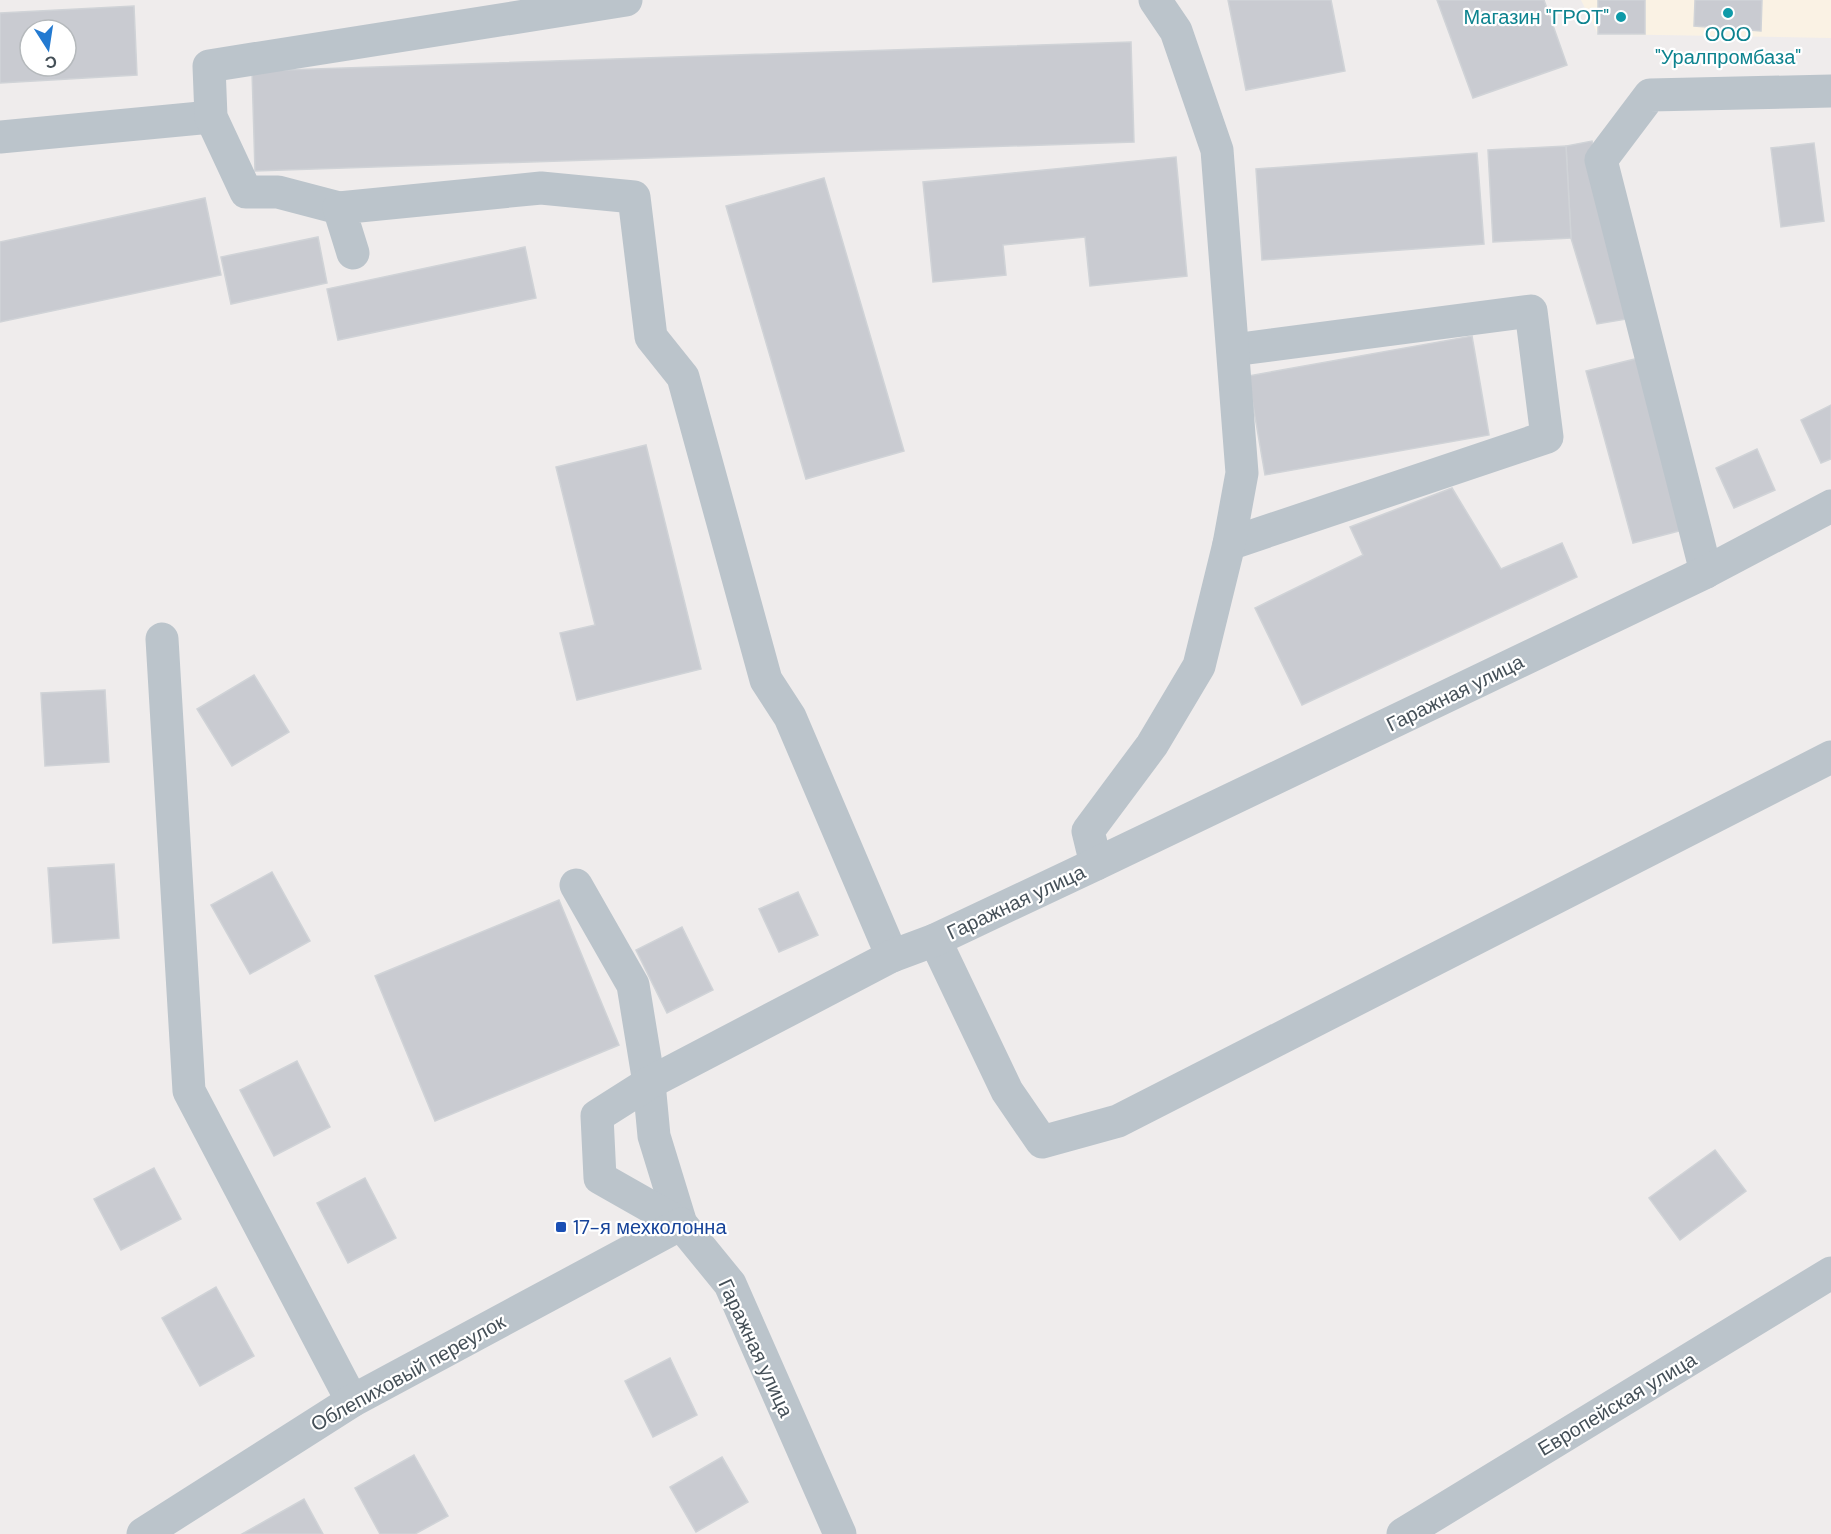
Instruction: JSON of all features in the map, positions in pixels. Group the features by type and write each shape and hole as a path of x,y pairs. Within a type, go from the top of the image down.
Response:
{"street":[{"path":"626,0 209,66 211,117 246,192 278,192 339,208 541,188 634,197 651,337 683,377 766,680 790,717 892,956"},
{"path":"1096,864 1088,831 1152,745 1199,666 1229,544 1242,473 1217,150 1176,31 1155,0"},
{"path":"1706,572 1601,160 1650,95 1831,91"},
{"path":"0,136 211,117"},
{"path":"339,208 353,253"},
{"path":"1229,544 1547,437 1531,311 1233,350"},
{"name":"Гаражная улица","path":"840,1534 730,1284 681,1224 654,1136 649,1083 892,956 935,940 1706,572 1831,506"},
{"path":"162,639 189,1091 352,1401"},
{"path":"935,940 1007,1091 1042,1142 1118,1121 1831,758"},
{"path":"576,885 633,985 649,1083 597,1116 600,1178 681,1224"},
{"name":"Облепиховый переулок","path":"143,1534 352,1401 681,1224"},
{"name":"Европейская улица","path":"1403,1534 1831,1273"}],"shaded area":[{"name":"ООО \"Уралпромбаза\"","path":"1581,0 1831,0 1831,38 1598,34"}],"building":[{"path":"1228,0 1331,0 1345,71 1246,90"},
{"path":"1437,0 1544,0 1567,65 1473,98"},
{"name":"Магазин \"ГРОТ\"","path":"1598,0 1645,0 1645,34 1598,34"},
{"name":"ООО \"Уралпромбаза\"","path":"1695,0 1762,0 1761,31 1694,26"},
{"path":"134,6 137,75 0,83 0,13"},
{"path":"1131,42 1134,142 255,171 252,71"},
{"path":"1592,141 1633,318 1597,324 1571,238 1566,146"},
{"path":"1814,143 1824,221 1781,227 1771,148"},
{"path":"1566,146 1571,238 1493,242 1488,150"},
{"path":"1477,153 1484,244 1262,260 1256,169"},
{"path":"1176,157 1187,276 1090,286 1085,237 1003,245 1006,275 933,282 923,182"},
{"path":"824,178 904,451 806,479 726,206"},
{"path":"205,198 221,275 0,322 0,242"},
{"path":"318,237 327,283 231,304 221,257"},
{"path":"525,247 536,298 338,340 327,289"},
{"path":"1472,336 1489,435 1265,475 1248,376"},
{"path":"1643,357 1683,530 1633,543 1586,371"},
{"path":"1831,405 1831,459 1821,463 1801,420"},
{"path":"646,445 701,669 577,700 560,633 595,625 556,467"},
{"path":"1757,449 1775,490 1734,508 1716,468"},
{"path":"1452,488 1501,569 1562,543 1577,577 1302,705 1255,608 1363,555 1350,527"},
{"path":"254,675 289,732 232,766 197,709"},
{"path":"105,690 109,762 45,766 41,693"},
{"path":"114,864 119,938 53,943 48,868"},
{"path":"272,872 310,941 250,974 211,905"},
{"path":"798,892 818,935 779,952 759,909"},
{"path":"559,900 619,1045 435,1121 375,976"},
{"path":"682,927 713,990 667,1013 636,950"},
{"path":"297,1061 330,1127 274,1156 240,1090"},
{"path":"1715,1150 1746,1191 1680,1240 1649,1198"},
{"path":"154,1168 181,1219 121,1250 94,1199"},
{"path":"365,1178 396,1238 348,1263 317,1203"},
{"path":"216,1287 254,1356 200,1386 162,1318"},
{"path":"670,1358 697,1415 653,1437 625,1381"},
{"path":"414,1455 448,1516 415,1534 380,1534 355,1488"},
{"path":"722,1457 748,1502 696,1532 670,1487"},
{"path":"304,1499 323,1534 242,1534"}],"place":[{"name":"ООО \"Уралпромбаза\"","path":"1728,13"},
{"name":"Магазин \"ГРОТ\"","path":"1621,17"},
{"name":"17-я мехколонна","path":"561,1227"}]}
